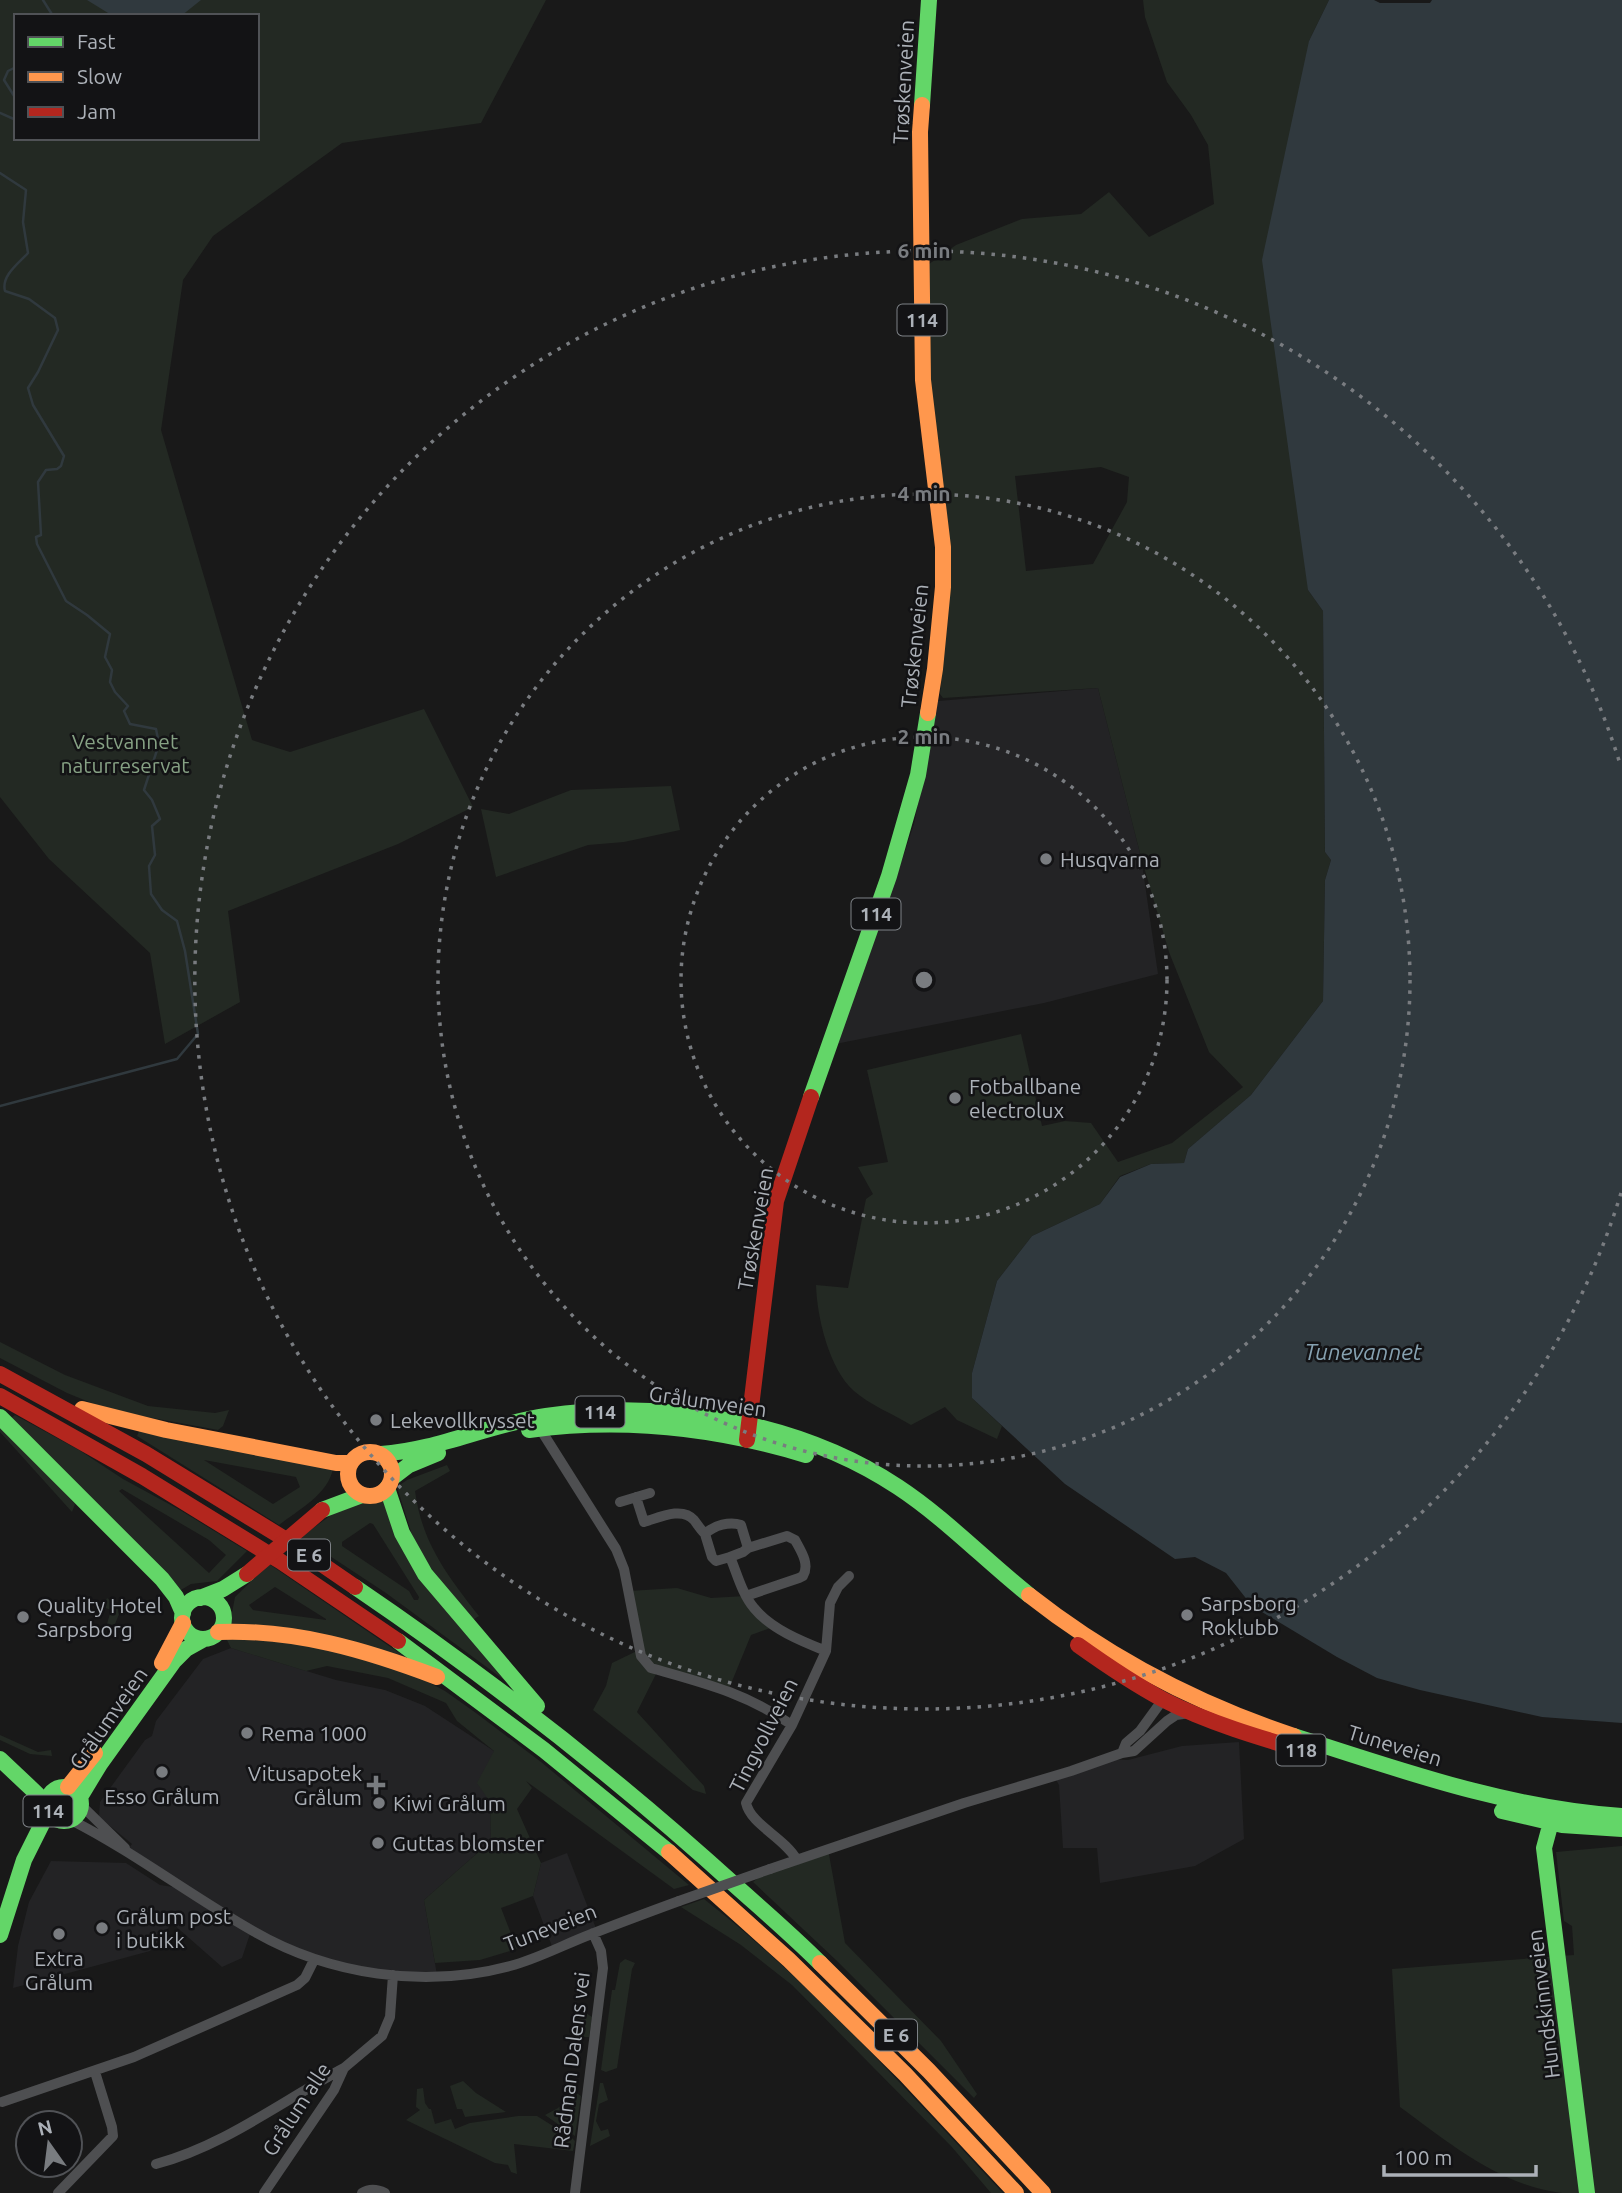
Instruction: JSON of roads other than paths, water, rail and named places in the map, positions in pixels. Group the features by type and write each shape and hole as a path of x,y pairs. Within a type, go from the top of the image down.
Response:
{"main road":[{"name":"Trøskenveien","path":"748,1433 776,1201 902,831 925,742 935,669 943,587 943,547 923,380 920,132 929,0"},
{"name":"E 6","path":"0,1374 194,1483 308,1554 448,1651 557,1733 676,1831 809,1951 924,2064 1043,2193"},
{"name":"E 6","path":"0,1396 122,1463 246,1538 341,1600 468,1690 631,1819 765,1937 890,2058 1016,2193"},
{"name":"E 6","path":"48,1399 166,1430 336,1463 349,1471"},
{"name":"Grålumveien","path":"381,1454 419,1448 526,1419 602,1412 659,1412 748,1433"},
{"path":"0,1416 162,1579 176,1597 192,1636 211,1636"},
{"name":"Grålumveien","path":"390,1483 409,1465 429,1456 498,1436 541,1428 628,1424 778,1433 843,1457 897,1486 1026,1594 1086,1637 1184,1693"},
{"name":"114","path":"211,1636 223,1623 223,1613 234,1587 322,1510 355,1458 367,1452 381,1454"},
{"path":"381,1454 390,1464 390,1483"},
{"path":"349,1471 351,1486 362,1495"},
{"name":"E 6","path":"390,1483 399,1528 417,1562 557,1733"},
{"name":"114","path":"322,1510 362,1495 374,1496 390,1483"},
{"name":"114","path":"183,1618 189,1603 234,1587"},
{"name":"Grålumveien","path":"1026,1594 1040,1611 1079,1645 1162,1698"},
{"path":"200,1598 216,1603 223,1613"},
{"name":"Grålumveien","path":"71,1795 167,1655 177,1638 183,1618"},
{"name":"E 6","path":"211,1636 252,1631 359,1648 468,1690"},
{"name":"Grålumveien","path":"71,1795 107,1753 174,1661 186,1649 211,1636"},
{"name":"Tuneveien","path":"1184,1693 1218,1709 1552,1817 1574,1827 1622,1829"},
{"name":"Tuneveien","path":"1162,1698 1191,1713 1258,1737 1552,1817 1622,1816"},
{"path":"0,1758 71,1795"},
{"path":"0,1758 57,1815"},
{"name":"114","path":"0,1935 33,1840 57,1815 80,1812 71,1795 47,1799 57,1815"},
{"name":"Hundskinnveien","path":"1552,1817 1545,1848 1587,2193"}],"street":[{"path":"526,1419 541,1428 616,1549 624,1569 641,1656 645,1664 650,1668 741,1695 768,1708 792,1725"},
{"path":"620,1502 650,1493"},
{"path":"636,1497 644,1522 672,1514 693,1518 705,1534 712,1557 716,1561 787,1536 795,1539 804,1557 806,1568 803,1576 746,1596"},
{"path":"705,1534 710,1528 733,1522 741,1525 748,1548"},
{"path":"730,1557 746,1596 755,1609 799,1641 826,1651"},
{"name":"Tingvollveien","path":"797,1860 774,1834 752,1818 746,1803 792,1725 826,1651 830,1603 838,1587 849,1576"},
{"path":"1122,1753 1126,1743 1140,1731 1162,1698 1184,1693"},
{"name":"Tuneveien","path":"127,1851 251,1930 292,1952 361,1971 393,1975 458,1974 512,1966 593,1933 770,1869 1134,1751 1176,1716 1191,1713"},
{"path":"71,1795 118,1839 127,1851"},
{"path":"57,1815 93,1831 127,1851"},
{"name":"Rådman Dalens vei","path":"575,2193 603,1968 601,1951 593,1933"},
{"path":"2,2102 134,2057 297,1984 304,1978 314,1960"},
{"name":"Grålum alle","path":"264,2193 334,2090 344,2068 382,2036 390,2017 393,1975"},
{"path":"156,2164 211,2144 344,2068"},
{"path":"58,2193 113,2136 95,2072"},
{"path":"362,2193 377,2189 385,2193"}],"water":[{"path":"87,0 201,0 184,14 110,14"},
{"name":"Tunevannet","path":"1329,0 1430,3 1432,0 1622,0 1622,1723 1542,1717 1377,1678 1252,1606 1226,1573 1195,1557 1175,1559 1065,1484 972,1398 972,1373 997,1281 1032,1236 1100,1204 1120,1177 1151,1164 1184,1163 1188,1149 1251,1095 1323,1001 1325,880 1331,860 1325,852 1323,611 1308,590 1262,260 1309,41"}],"waterway":[{"path":"43,0 52,14"},
{"path":"14,68 8,71 4,80 14,96"},
{"path":"0,113 14,119"},
{"path":"0,173 26,190 23,222 28,253 8,275 5,291 29,299 55,318 58,330 28,388 33,405 64,456 61,466 46,470 38,482 41,535 36,537 37,544 66,601 110,634 105,657 112,670 110,682 128,706 124,711 130,724 156,729 159,744 144,790 152,800 160,819 152,826 155,855 149,866 151,894 162,910 177,921 185,951 198,1034 177,1059 0,1106"}],"place":[{"name":"Husqvarna","path":"1046,859"},
{"name":"Fotballbane electrolux","path":"955,1098"},
{"name":"Lekevollkrysset","path":"376,1420"},
{"name":"Sarpsborg Roklubb","path":"1187,1615"},
{"name":"Quality Hotel Sarpsborg","path":"23,1617"},
{"name":"Rema 1000","path":"247,1733"},
{"name":"Esso Grålum","path":"162,1772"},
{"name":"Vitusapotek Grålum","path":"376,1785"},
{"name":"Kiwi Grålum","path":"379,1803"},
{"name":"Guttas blomster","path":"378,1843"},
{"name":"Grålum post i butikk","path":"102,1928"},
{"name":"Extra Grålum","path":"59,1934"}],"park label":[{"name":"Vestvannet naturreservat","path":"125,753"}]}
